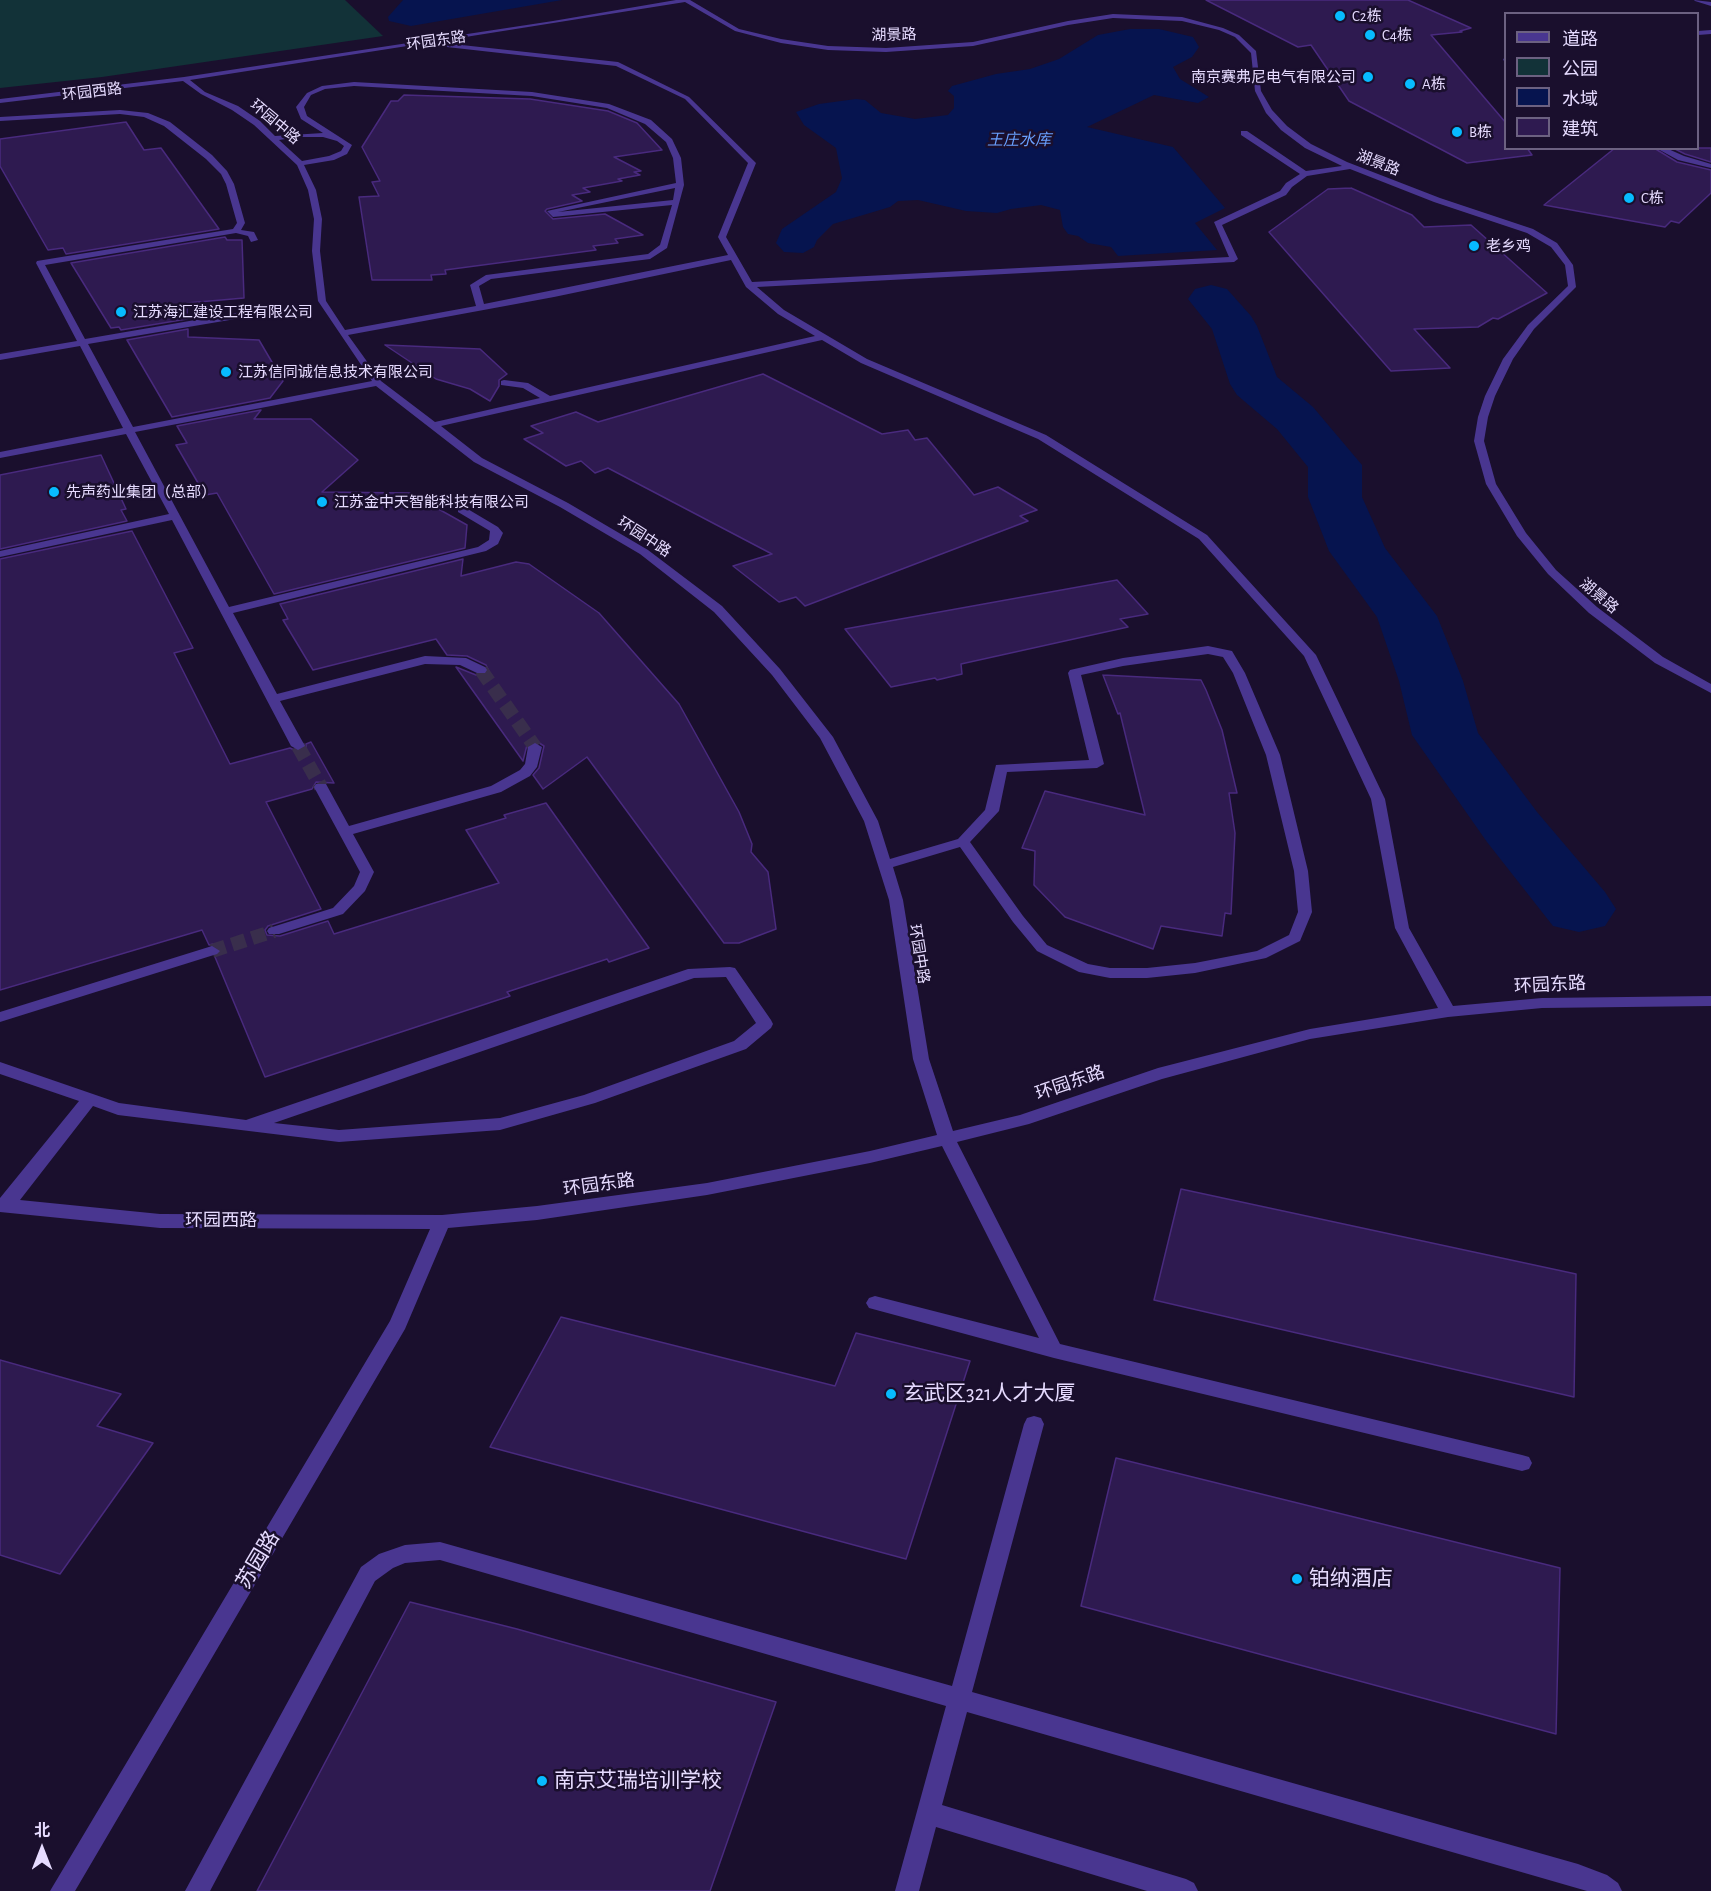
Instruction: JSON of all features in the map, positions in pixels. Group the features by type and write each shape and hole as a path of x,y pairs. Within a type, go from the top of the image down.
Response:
{"street":[{"name":"环园东路","path":"184,79 686,0"},
{"name":"湖景路","path":"686,0 737,30 781,41 863,49 897,50 973,44 1113,16 1157,17 1202,24 1237,36 1254,52 1258,91 1269,111 1284,128 1308,146 1351,167 1437,200 1530,231 1554,245 1569,265 1572,287 1531,327 1508,359 1483,417 1479,441 1491,484 1521,534 1552,572 1593,610 1659,660 1711,689"},
{"path":"1697,0 1711,4"},
{"path":"422,43 618,64 687,98 752,163 722,237 749,285 781,312 864,361 1042,437 1203,537 1310,656 1378,799 1402,928 1448,1012"},
{"name":"环园西路","path":"0,101 184,79"},
{"name":"环园中路","path":"184,79 202,93 235,108 275,138 300,164 312,190 318,219 316,251 322,301 378,382 478,460 564,505 644,552 718,609 776,672 826,737 871,821 896,900 921,1059 947,1139 1054,1350"},
{"path":"300,164 332,158 347,148 346,142 304,117 300,107 309,94 331,86 354,84 532,94 609,106 648,122 669,141 677,158 680,185 678,202 664,246 650,256 489,277 474,285 481,308"},
{"path":"0,119 120,112 145,115 167,123 224,173 230,184 241,223 236,231"},
{"path":"1244,133 1305,174"},
{"path":"275,138 305,135 333,136"},
{"path":"1663,150 1681,158 1711,166"},
{"path":"749,285 1234,259 1217,224 1283,193 1289,185 1305,174 1351,167"},
{"path":"678,202 553,215 551,211 680,185"},
{"path":"254,240 251,234 236,231 40,263 298,746"},
{"path":"342,333 481,308 733,257"},
{"path":"0,357 259,312"},
{"path":"434,425 823,337"},
{"path":"0,455 378,382"},
{"path":"504,383 525,385 548,399"},
{"path":"226,611 482,549 494,542 497,533 494,529 462,510"},
{"path":"0,554 175,516"},
{"path":"885,865 963,842 992,811 1001,768 1097,764 1074,673 1123,662 1208,650 1228,654 1239,673 1273,755 1301,871 1305,912 1295,938 1261,955 1147,974 1110,974 1084,968 1042,948 1018,919 963,842"},
{"path":"273,699 424,660 462,661 481,670"},
{"path":"345,832 496,789 525,773 532,764 535,747"},
{"path":"274,931 338,911 360,888 367,872 321,787"},
{"path":"0,1017 212,951"},
{"path":"0,1068 118,1109 247,1126 339,1136 500,1124 589,1099 740,1045 765,1024 730,972 693,973 247,1126"},
{"name":"环园东路","path":"442,1222 537,1213 707,1189 870,1157 1023,1120 1158,1074 1310,1034 1448,1012 1542,1003 1711,1001"},
{"path":"3,1206 89,1100"},
{"name":"环园西路","path":"3,1206 160,1221 442,1222"},
{"name":"苏园路","path":"62,1891 398,1324 442,1222"},
{"path":"875,1303 1054,1350 1522,1462"},
{"path":"907,1891 1034,1424"},
{"path":"197,1891 368,1574 386,1561 405,1554 440,1551 1578,1876 1599,1883 1610,1891"},
{"path":"929,1812 1186,1891"}],"green space":[{"path":"0,0 345,0 383,36 102,77 0,88"}],"water":[{"path":"403,0 562,0 411,26 389,21 388,17"},
{"name":"王庄水库","path":"1130,29 1159,29 1193,37 1199,47 1192,57 1173,67 1180,79 1209,97 1198,103 1154,95 1087,127 1173,147 1225,208 1195,223 1217,250 1118,256 1111,247 1088,243 1078,236 1068,234 1063,227 1060,210 1041,205 997,213 966,211 918,200 898,201 890,207 833,224 817,240 814,247 803,253 784,252 776,243 782,229 836,192 842,178 836,148 804,125 796,112 819,104 856,99 865,100 881,113 915,119 948,115 954,108 954,96 948,91 952,86 996,74 1030,69 1059,59 1098,35"}],"building":[{"path":"1206,0 1408,0 1471,28 1460,31 1462,32 1431,35 1504,121 1504,150 1528,150 1532,155 1467,163 1349,101 1311,45 1298,47"},
{"path":"404,95 530,99 608,111 637,123 662,150 614,157 641,171 634,172 640,175 618,179 622,181 583,188 590,192 572,195 582,201 545,211 553,219 605,214 643,235 615,239 618,243 593,246 596,250 445,270 446,274 431,275 432,280 372,280 359,197 379,196 372,182 380,181 362,147 391,101 398,101"},
{"path":"126,122 144,150 161,148 219,229 66,254 63,248 48,250 0,166 0,139"},
{"path":"1711,148 1711,162 1677,150"},
{"name":"C栋","path":"1613,150 1657,150 1677,162 1711,170 1711,193 1679,223 1671,221 1665,227 1544,205"},
{"path":"1351,188 1412,215 1424,227 1471,225 1547,293 1478,327 1414,329 1450,368 1391,371 1269,232 1328,189"},
{"path":"225,237 227,240 242,240 244,298 187,303 187,319 121,330 119,327 111,328 71,263"},
{"path":"188,329 188,337 259,340 283,381 270,398 172,417 127,340"},
{"path":"385,345 480,349 507,374 499,380 499,386 490,401 470,389 436,379"},
{"path":"763,374 882,434 908,430 915,440 927,438 974,495 998,487 1037,510 1020,516 1028,521 805,606 796,597 779,602 733,566 772,554 608,468 595,473 581,461 566,466 524,439 543,433 531,426 576,412 598,422"},
{"path":"261,410 254,419 311,419 358,460 322,492 410,493 467,525 465,548 274,594 217,493 205,495 176,445 187,443 177,426"},
{"path":"101,455 126,509 121,510 127,521 0,549 0,475"},
{"path":"132,531 193,648 174,653 230,764 290,748 299,752 311,742 334,783 316,782 312,789 266,802 321,909 268,926 265,930 267,935 280,936 328,921 334,934 499,883 466,830 506,818 504,815 546,803 649,948 609,962 607,959 507,992 510,996 265,1077 215,957 222,951 213,944 209,945 202,930 0,990 0,559"},
{"path":"463,559 461,576 516,562 529,564 599,613 679,704 739,812 752,844 751,852 768,872 776,929 739,943 724,943 587,757 543,789 533,775 539,768 544,746 536,741 527,745 523,761 456,667 476,675 485,675 489,671 486,665 467,656 447,655 436,639 313,670 283,620 288,619 280,604"},
{"path":"1117,580 1148,614 1120,619 1128,627 961,664 962,674 937,680 935,678 891,687 845,629"},
{"path":"1103,675 1201,680 1206,690 1222,730 1237,793 1229,793 1235,833 1231,914 1225,913 1222,936 1161,926 1153,949 1065,917 1034,885 1035,851 1022,848 1045,791 1145,815 1120,713 1118,714"},
{"path":"1181,1189 1576,1274 1574,1397 1154,1300"},
{"path":"561,1317 835,1386 856,1333 970,1361 906,1559 490,1447"},
{"path":"0,1360 121,1394 97,1426 153,1443 60,1574 0,1555"},
{"path":"1116,1458 1560,1568 1556,1734 1081,1606"},
{"path":"410,1602 517,1629 776,1702 710,1891 257,1891"}],"waterway":[{"path":"1211,299 1234,326 1255,384 1295,418 1335,465 1335,497 1358,551 1407,616 1431,681 1445,735 1512,827 1579,909"}],"tunnel":[{"path":"481,670 535,747"},
{"path":"298,746 321,787"},
{"path":"212,951 274,931"}],"place":[{"name":"C2栋","path":"1340,16"},
{"name":"C4栋","path":"1370,35"},
{"name":"南京赛弗尼电气有限公司","path":"1368,77"},
{"name":"A栋","path":"1410,84"},
{"name":"B栋","path":"1457,132"},
{"name":"C栋","path":"1629,198"},
{"name":"老乡鸡","path":"1474,246"},
{"name":"江苏海汇建设工程有限公司","path":"121,312"},
{"name":"江苏信同诚信息技术有限公司","path":"226,372"},
{"name":"先声药业集团（总部）","path":"54,492"},
{"name":"江苏金中天智能科技有限公司","path":"322,502"},
{"name":"玄武区321人才大厦","path":"891,1394"},
{"name":"铂纳酒店","path":"1297,1579"},
{"name":"南京艾瑞培训学校","path":"542,1781"}]}
